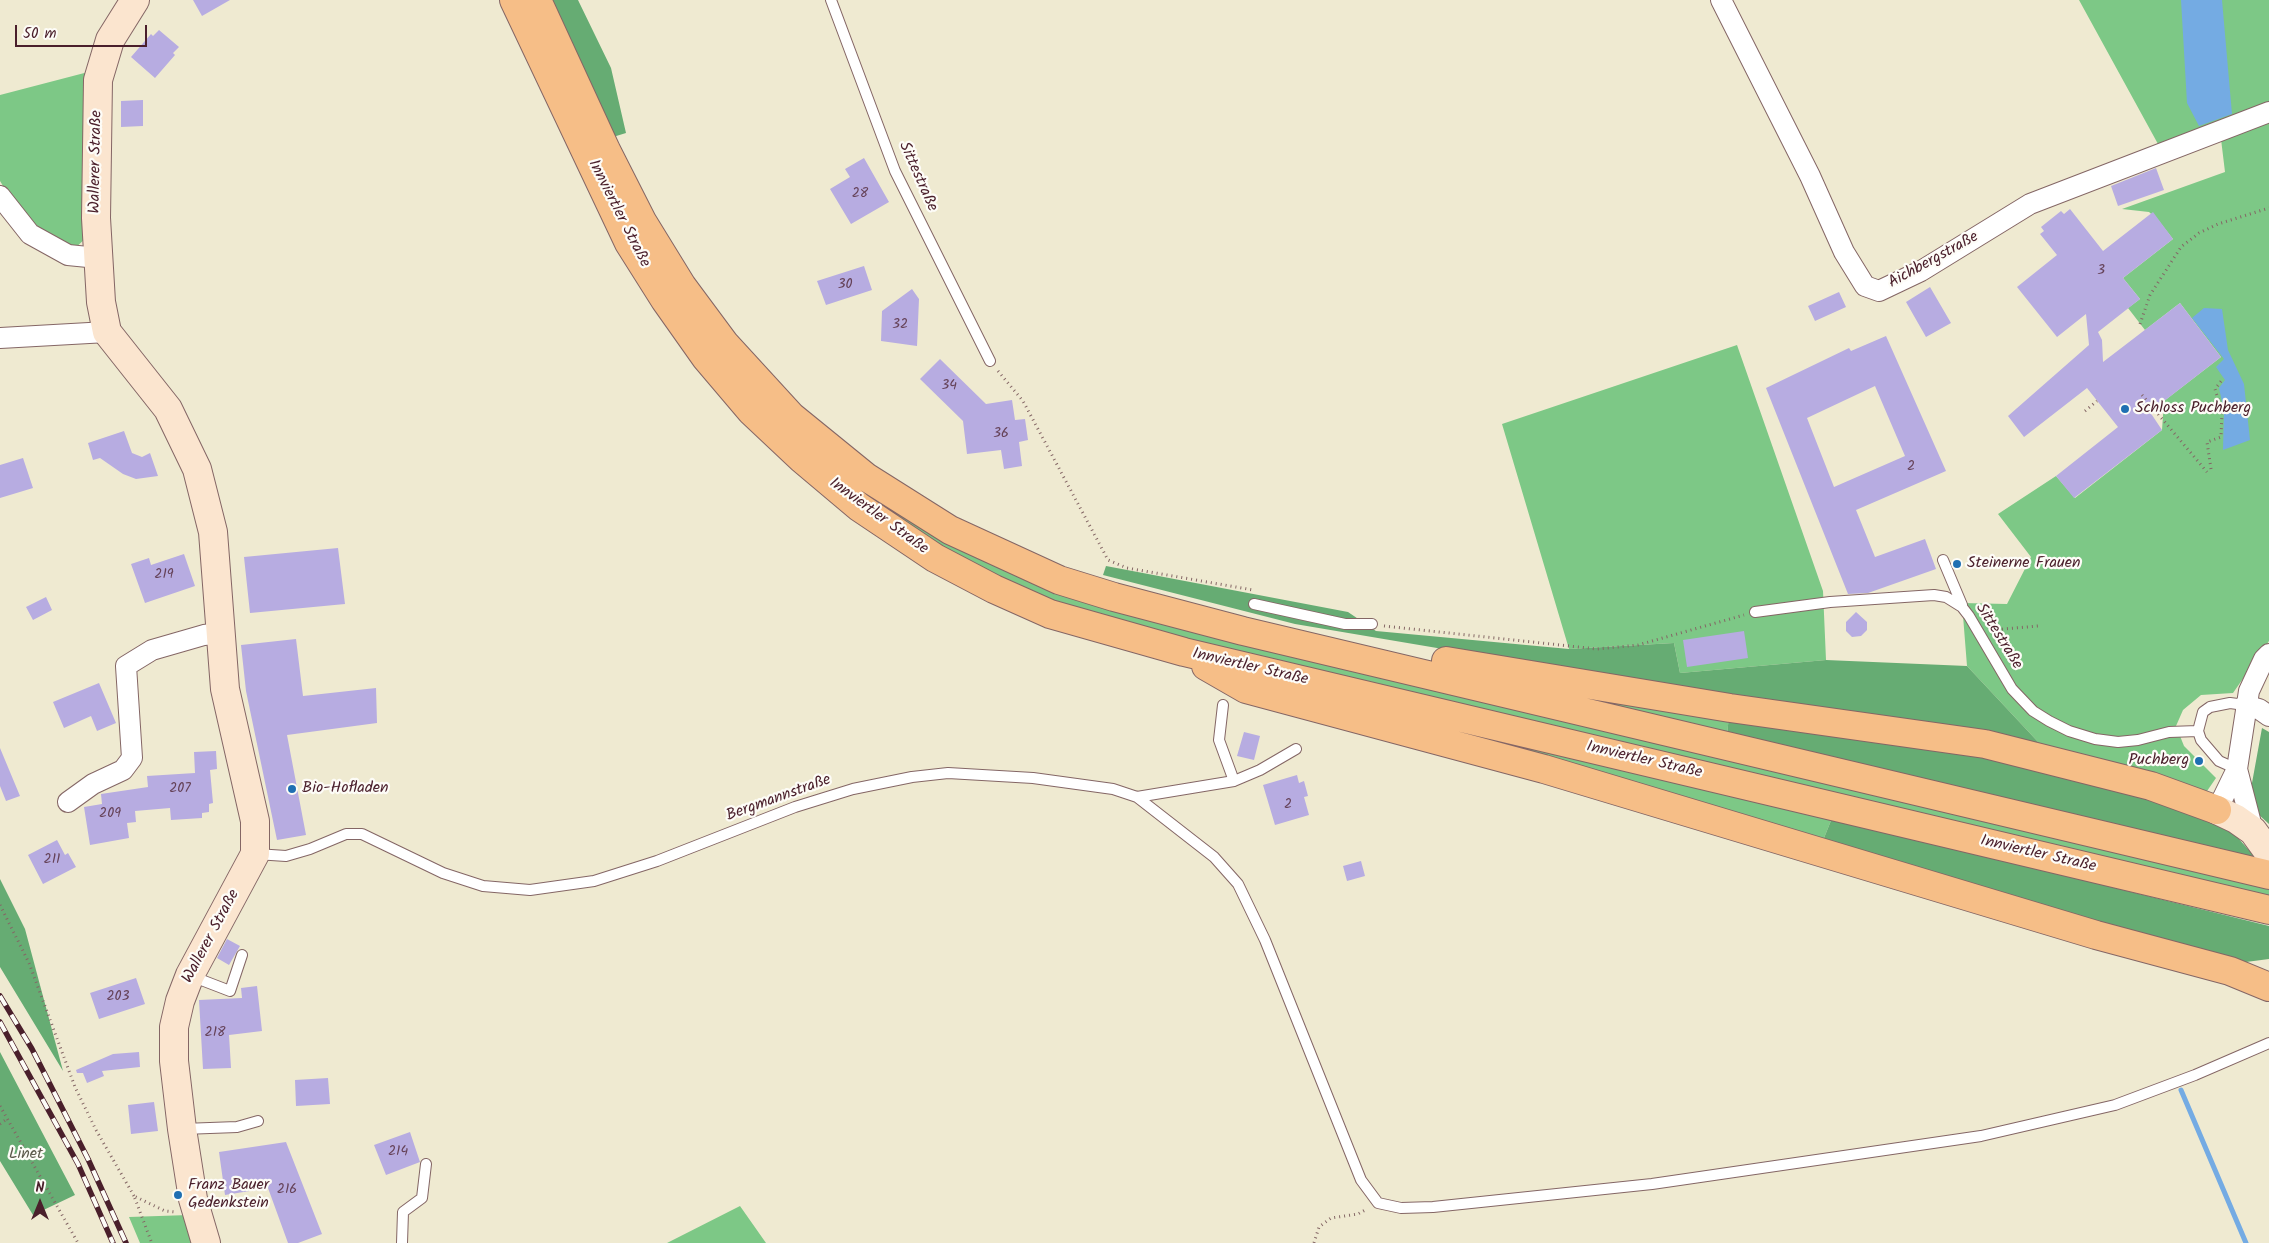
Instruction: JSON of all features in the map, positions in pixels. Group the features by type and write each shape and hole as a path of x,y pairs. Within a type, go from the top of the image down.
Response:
{"main road":[{"name":"Innviertler Straße","path":"514,0 630,243 706,358 751,411 802,459 860,507 936,558 994,590 1050,614 1184,652 2269,910"},
{"name":"Innviertler Straße","path":"538,0 606,150 642,221 682,286 725,344 791,416 866,477 950,530 1059,580 1114,597 1243,631 2269,876"},
{"path":"1184,652 1246,689 1544,769 2096,935 2230,971 2269,987"},
{"path":"1365,659 1413,655 1730,708 1985,744 2152,786 2217,810"},
{"path":"2230,971 2269,966"}],"street":[{"name":"Wallerer Straße","path":"135,0 110,40 98,80 96,218 101,302 107,332 168,409 197,469 212,532 224,689 255,821 254,854 190,975 180,1001 174,1028 174,1061 182,1129 193,1200 206,1243"},
{"name":"Aichbergstraße","path":"1721,0 1810,176 1844,252 1865,286 1879,291 1921,271 2030,204 2269,112"},
{"path":"0,196 30,234 68,254 98,258"},
{"path":"0,338 107,332"},
{"path":"68,802 93,784 123,770 132,758 126,666 152,650 204,635 221,633"},
{"path":"2269,654 2257,672 2246,705 2237,769 2217,810 2236,819 2253,831 2269,853"},
{"path":"2246,705 2259,709 2269,716"},
{"path":"2237,769 2253,831"}],"lane":[{"name":"Sittestraße","path":"831,0 895,171 990,361"},
{"path":"1943,560 1962,607"},
{"name":"Sittestraße","path":"1755,612 1830,602 1934,595 1946,597 1962,607 1979,631 2017,694 2033,711 2069,731 2096,739 2118,742 2138,740 2170,732 2198,731"},
{"path":"1254,604 1345,624 1372,624"},
{"path":"2237,769 2219,761 2201,740 2198,731 2203,712 2210,707 2230,702 2246,705"},
{"path":"1223,706 1220,740 1234,781"},
{"path":"1137,797 1234,781 1260,770 1296,750"},
{"name":"Bergmannstraße","path":"254,854 286,856 310,849 346,834 362,834 443,873 475,884 530,890 594,881 657,861 795,807 853,789 912,777 948,773 1033,778 1114,789 1137,797 1214,857 1238,884 1265,940 1361,1180 1378,1203"},
{"path":"190,975 230,991 242,955"},
{"path":"1378,1203 1401,1208 1433,1207 1652,1184 1982,1136 2114,1105 2195,1075 2269,1043"},
{"path":"182,1129 237,1127 258,1121"},
{"path":"402,1243 403,1212 422,1198 426,1164"}],"path":[{"path":"2140,324 2150,295 2181,247 2199,233 2218,224 2269,208"},
{"path":"990,361 1023,401 1108,560 1127,568 1262,592"},
{"path":"2211,468 2207,442 2221,437 2222,412 2215,389 2222,380"},
{"path":"2142,396 2207,472"},
{"path":"2084,411 2097,401"},
{"path":"1372,624 1597,649 1638,645 1755,612"},
{"path":"1979,631 2038,626"},
{"path":"0,905 29,963 75,1087 96,1130 134,1196 151,1242"},
{"path":"0,1106 78,1243"},
{"path":"0,1124 7,1119"},
{"path":"134,1196 165,1211 198,1215"},
{"path":"1314,1243 1319,1227 1331,1218 1358,1214 1378,1203"}],"green space":[{"path":"549,0 578,0 611,68 626,133 613,137"},
{"path":"2079,0 2269,0 2269,107 2158,144"},
{"path":"92,71 88,236 70,253 37,241 0,181 0,95"},
{"path":"2269,121 2269,641 2233,693 2201,695 2183,710 2176,726 2184,746 2216,778 2205,794 2055,760 1967,666 1962,603 2007,604 2031,557 1998,514 2056,476 2075,498 2162,430 2164,401 2221,357 2180,303 2145,330 2128,308 2140,299 2123,278 2173,239 2149,212 2122,209 2225,172 2221,139"},
{"path":"1737,345 1823,591 1826,660 1680,673 1674,643 1569,649 1502,424"},
{"path":"787,421 947,541 2269,887 2269,900 1136,628 1029,593 937,546 853,490"},
{"path":"1106,566 1348,612 1376,631 1569,649 1674,643 1680,673 1826,660 1967,666 2055,760 1514,661 1295,624 1103,575"},
{"path":"1488,677 1729,715 1727,736"},
{"path":"1348,701 1832,818 1822,843"},
{"path":"1729,715 1978,755 2164,796 2229,828 2256,858 1727,736"},
{"path":"2262,728 2269,732 2269,824 2248,805"},
{"path":"1832,818 2269,926 2269,959 2246,962 2208,958 1822,843"},
{"path":"0,879 25,929 63,1071 0,967"},
{"name":"Linet","path":"0,1052 75,1195 33,1215 0,1161"},
{"path":"740,1206 766,1243 667,1243"},
{"path":"189,1215 198,1243 140,1243 129,1217"}],"water":[{"path":"2181,0 2222,0 2232,114 2199,126 2187,103"},
{"path":"2204,308 2222,309 2228,350 2244,384 2250,440 2223,450 2224,411 2219,388 2225,380 2216,367 2224,359 2192,318"}],"building":[{"path":"193,0 230,0 202,16"},
{"path":"159,30 179,47 173,53 175,55 155,78 131,57 151,34 153,36"},
{"path":"143,100 143,126 121,127 121,101"},
{"path":"864,158 889,202 851,224 830,189 850,177 845,169"},
{"path":"2156,168 2164,190 2118,206 2111,186"},
{"path":"2070,209 2103,251 2153,212 2173,239 2123,278 2140,299 2098,332 2102,340 2103,362 2180,303 2221,357 2150,412 2162,430 2074,498 2056,476 2118,427 2087,388 2024,437 2008,416 2089,345 2086,314 2057,337 2017,287 2057,255 2040,234 2044,231 2041,227 2061,211 2064,214"},
{"path":"864,266 872,290 826,305 817,281"},
{"path":"1930,287 1951,323 1926,337 1906,302"},
{"path":"912,289 919,299 917,346 881,341 882,311"},
{"path":"1839,292 1846,307 1815,321 1808,306"},
{"path":"1886,336 1946,471 1856,510 1875,557 1925,539 1936,569 1868,593 1848,594 1766,388 1849,348 1851,351","holes":["1875,386 1905,456 1834,487 1807,418"]},
{"path":"940,359 986,404 1012,400 1015,420 1025,419 1028,440 1019,442 1022,466 1004,469 1001,450 967,454 963,421 920,379"},
{"path":"124,431 132,453 142,457 150,453 158,476 136,479 123,474 100,458 93,460 88,443"},
{"path":"23,458 33,488 0,498 0,465"},
{"path":"338,548 345,604 250,613 244,557"},
{"path":"184,554 195,586 145,603 131,564 149,558 151,565"},
{"path":"46,597 52,610 33,620 26,607"},
{"path":"1856,612 1867,622 1867,630 1861,636 1852,637 1846,631 1846,622"},
{"path":"1744,631 1748,658 1687,667 1683,640"},
{"path":"296,639 303,696 376,688 377,723 287,735 306,835 277,840 246,691 241,645"},
{"path":"99,683 116,723 97,731 91,716 64,728 53,702"},
{"path":"1244,732 1260,736 1254,760 1237,756"},
{"path":"0,748 20,796 6,801 0,786"},
{"path":"216,751 217,769 210,770 213,803 209,804 209,812 202,813 202,818 171,820 170,808 135,811 136,822 127,823 129,838 90,845 84,807 102,804 101,794 148,787 147,776 195,773 194,752"},
{"path":"1297,775 1299,783 1304,781 1308,796 1304,797 1309,815 1275,825 1263,785"},
{"path":"57,840 65,855 68,853 76,867 43,884 28,855"},
{"path":"1361,861 1365,876 1347,881 1343,866"},
{"path":"227,939 240,946 229,965 217,958"},
{"path":"136,978 145,1004 99,1019 90,993"},
{"path":"257,986 262,1031 229,1035 231,1068 203,1069 199,1000 242,998 241,988"},
{"path":"139,1052 140,1067 102,1071 104,1076 87,1083 83,1073 77,1073 76,1070 113,1054"},
{"path":"328,1078 330,1104 296,1106 295,1080"},
{"path":"154,1102 158,1131 131,1134 128,1105"},
{"path":"410,1132 420,1162 386,1175 374,1145"},
{"path":"286,1142 322,1234 298,1243 288,1243 268,1188 225,1195 219,1152"}],"waterway":[{"path":"2181,1090 2246,1243"}],"railway":[{"path":"0,996 32,1049 88,1159 126,1243"},
{"path":"0,1022 78,1164 113,1243"}],"place":[{"name":"Schloss Puchberg","path":"2125,409"},
{"name":"Steinerne Frauen","path":"1957,564"},
{"name":"Puchberg","path":"2199,761"},
{"name":"Bio-Hofladen","path":"292,789"},
{"name":"Franz Bauer Gedenkstein","path":"178,1195"}]}
